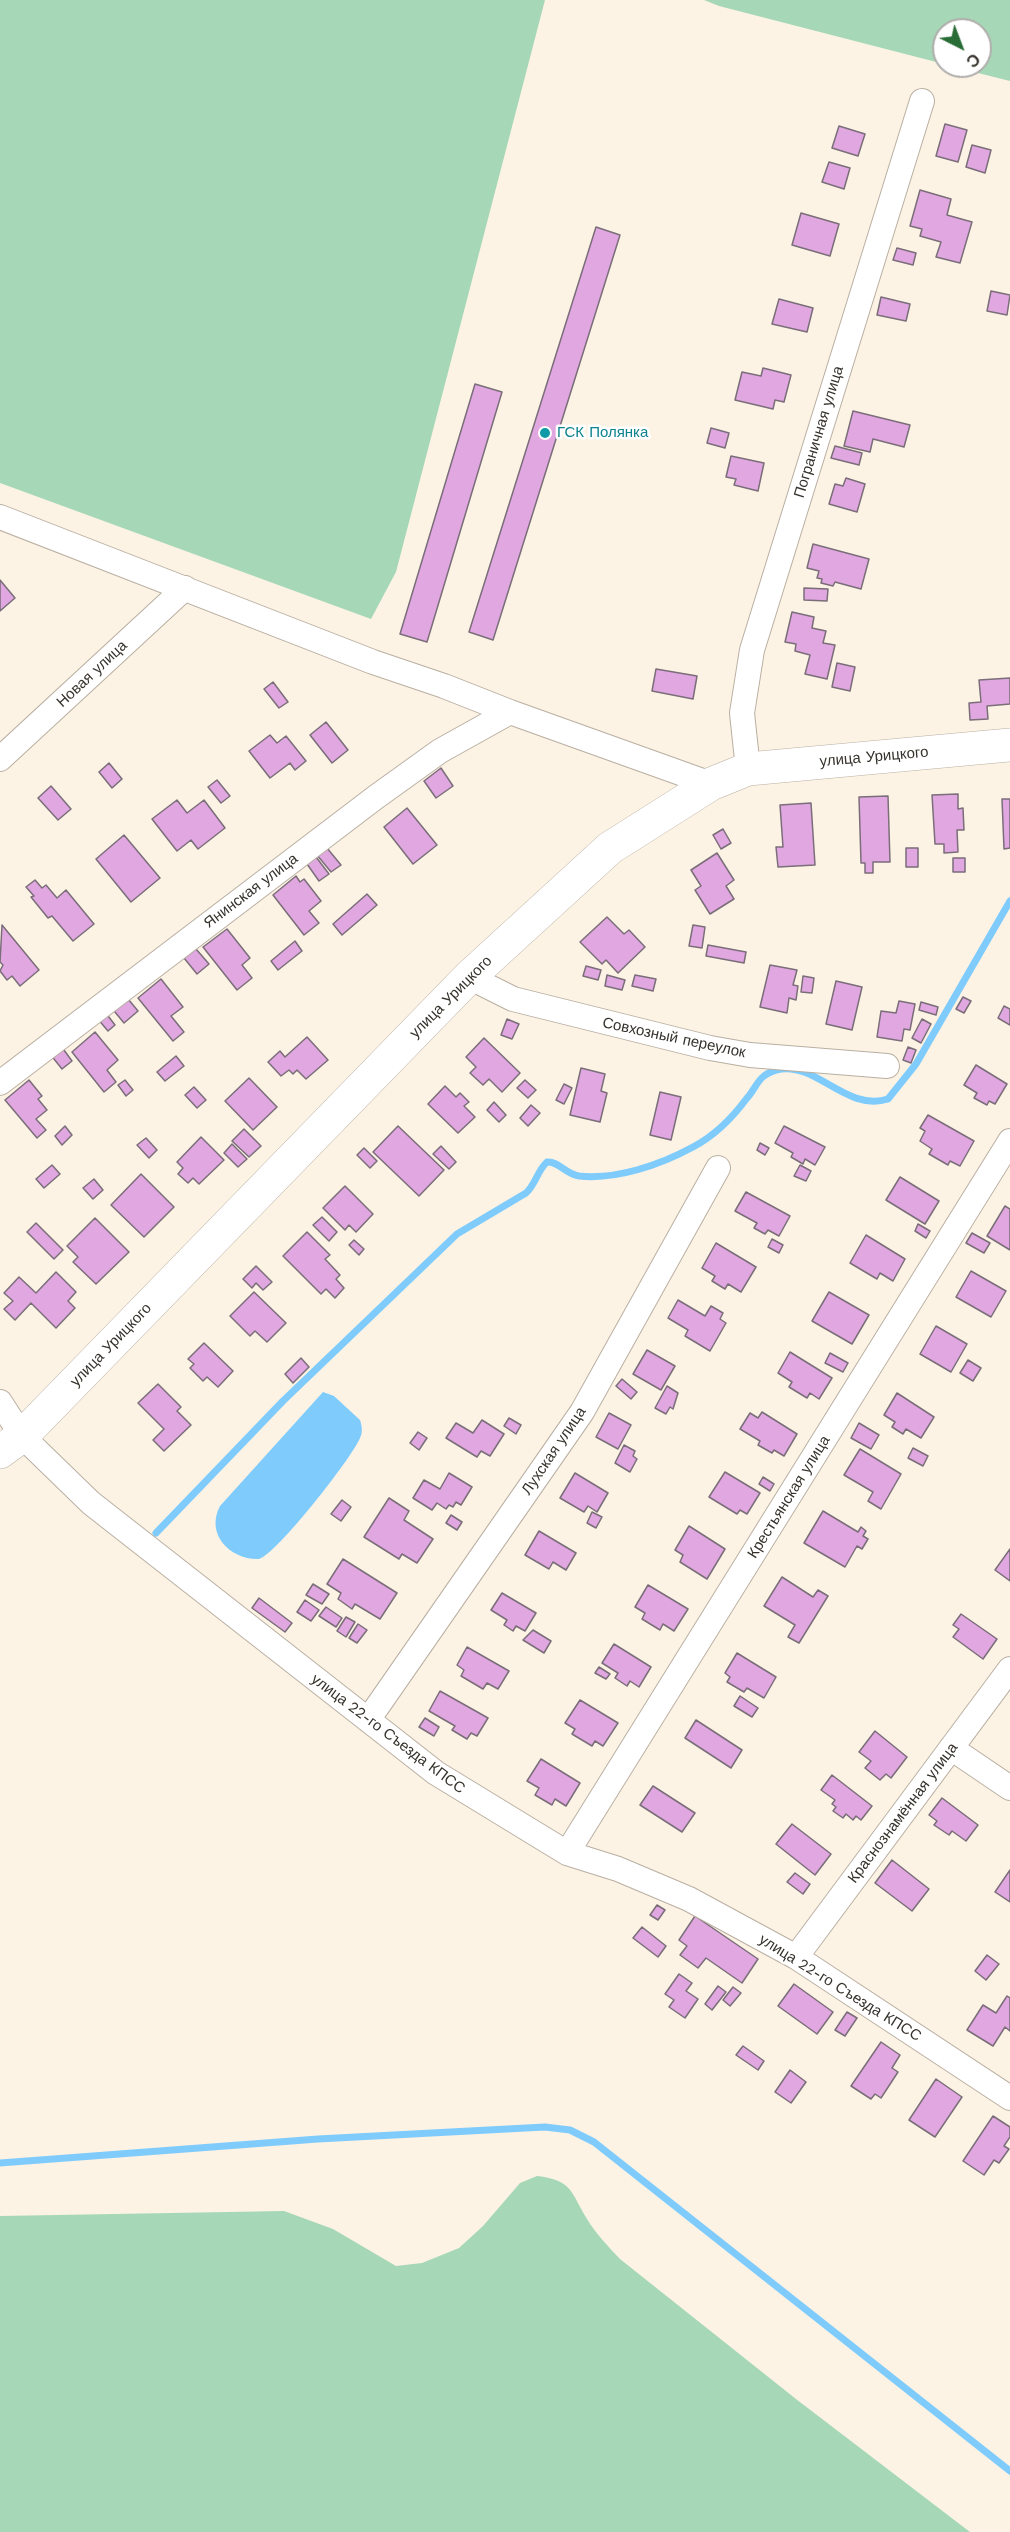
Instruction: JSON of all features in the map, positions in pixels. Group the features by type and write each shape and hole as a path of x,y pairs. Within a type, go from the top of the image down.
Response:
{"main road":[{"name":"улица Урицкого","path":"11,1444 469,977 610,848 711,784 748,769 1010,745"}],"street":[{"name":"Пограничная улица","path":"748,769 742,713 752,650 922,100"},
{"path":"0,517 373,662 711,784"},
{"name":"Новая улица","path":"0,759 185,588"},
{"name":"Янинская улица","path":"0,1083 367,803 440,751 510,712"},
{"name":"Совхозный переулок","path":"469,977 513,999 710,1048 750,1055 887,1066"},
{"name":"Крестьянская улица","path":"567,1853 1010,1141"},
{"name":"Лухская улица","path":"368,1720 582,1412 718,1168"},
{"path":"0,1402 11,1444"},
{"name":"улица 22-го Съезда КПСС","path":"11,1444 92,1503 436,1773 567,1853 618,1869 689,1899 796,1957 1010,2098"},
{"name":"Краснознамённая улица","path":"796,1957 1010,1669"},
{"path":"951,1748 1010,1788"}],"green space":[{"path":"0,0 545,0 396,572 371,619 0,483"},
{"path":"704,0 1010,0 1010,81 992,76 992,18 932,18 932,61 719,6"},
{"path":"537,2176 558,2181 570,2189 594,2230 620,2259 796,2399 970,2532 0,2532 0,2216 284,2211 333,2229 396,2266 422,2263 459,2248 483,2226 520,2183"}],"water":[{"path":"323,1392 334,1396 360,1420 362,1434 360,1438 329,1484 281,1541 259,1559 239,1555 230,1550 218,1535 216,1516 220,1506"}],"building":[{"path":"945,124 967,130 958,162 936,156"},
{"path":"839,126 865,134 858,156 832,148"},
{"path":"972,145 991,150 985,173 966,167"},
{"path":"829,162 850,168 844,189 822,182"},
{"path":"920,190 951,199 947,215 972,222 960,263 936,257 941,242 920,236 922,229 910,226"},
{"path":"801,213 839,224 830,256 792,245"},
{"name":"ГСК Полянка","path":"596,227 620,235 493,640 469,632"},
{"path":"897,248 916,253 913,265 893,260"},
{"path":"991,291 1010,295 1007,315 987,311"},
{"path":"881,297 910,304 906,321 877,315"},
{"path":"779,299 813,308 807,332 772,324"},
{"path":"763,368 791,375 784,402 775,400 773,409 735,400 742,372 761,376"},
{"path":"475,384 502,392 427,642 400,634"},
{"path":"853,411 910,425 904,447 873,439 870,452 844,446"},
{"path":"711,428 729,433 725,448 707,443"},
{"path":"835,446 862,453 859,465 831,458"},
{"path":"731,456 764,463 758,491 734,485 736,479 726,477"},
{"path":"846,478 865,484 857,512 829,504 835,484 843,486"},
{"path":"813,544 869,559 861,589 835,582 833,586 821,583 822,579 817,578 819,571 807,568"},
{"path":"0,580 15,598 0,611"},
{"path":"804,588 828,589 827,601 804,600"},
{"path":"792,612 814,617 812,628 826,631 823,643 835,645 827,679 805,674 810,655 795,651 796,644 785,642"},
{"path":"837,663 855,667 850,691 832,687"},
{"path":"656,669 697,676 693,699 652,691"},
{"path":"1010,678 1010,704 987,706 988,719 970,720 969,703 981,702 979,680"},
{"path":"273,682 288,702 279,708 264,689"},
{"path":"326,722 348,750 332,763 310,735"},
{"path":"270,735 277,743 286,736 306,761 295,770 290,763 270,778 249,751"},
{"path":"109,763 122,779 112,788 99,772"},
{"path":"441,768 453,786 436,798 424,781"},
{"path":"217,780 230,796 221,803 208,787"},
{"path":"51,786 71,809 58,820 38,798"},
{"path":"958,794 958,809 963,808 964,830 957,830 958,852 944,853 944,844 935,844 932,795"},
{"path":"888,796 890,862 873,862 873,873 865,873 865,863 861,863 859,797"},
{"path":"1002,799 1010,799 1010,848 1004,849"},
{"path":"177,800 187,813 204,800 225,828 198,849 191,840 177,851 152,819"},
{"path":"811,803 815,865 778,867 776,847 783,847 780,805"},
{"path":"407,808 437,845 413,864 384,827"},
{"path":"723,829 731,843 721,849 713,835"},
{"path":"124,835 160,878 131,902 96,859"},
{"path":"327,848 341,865 331,872 317,855"},
{"path":"906,848 918,848 918,867 906,867"},
{"path":"717,853 734,880 726,886 734,899 710,914 695,890 701,886 691,870"},
{"path":"316,857 329,874 319,881 307,864"},
{"path":"953,858 965,858 965,872 953,872"},
{"path":"296,876 300,882 304,879 321,901 309,911 319,923 304,935 273,895"},
{"path":"35,880 42,888 46,885 57,898 66,890 94,924 73,941 52,916 48,918 31,897 34,896 26,887"},
{"path":"367,894 377,905 342,935 333,924"},
{"path":"607,917 624,934 629,930 645,947 618,973 606,960 602,964 580,942"},
{"path":"2,925 39,970 20,986 12,976 7,980 0,971 3,965 0,962"},
{"path":"693,925 705,927 702,948 689,946"},
{"path":"227,929 250,958 242,965 252,978 237,990 203,947"},
{"path":"295,941 302,951 278,970 271,961"},
{"path":"708,945 746,952 744,963 706,956"},
{"path":"196,949 209,964 197,974 184,958"},
{"path":"770,965 797,970 793,985 798,986 796,1000 789,998 787,1013 760,1007"},
{"path":"586,966 601,970 598,980 583,976"},
{"path":"607,975 625,980 622,990 605,986"},
{"path":"635,975 656,979 653,991 632,986"},
{"path":"803,976 814,978 812,993 801,992"},
{"path":"161,979 183,1007 171,1016 184,1032 173,1041 138,998"},
{"path":"836,981 862,987 852,1030 826,1024"},
{"path":"124,994 138,1011 124,1023 110,1006"},
{"path":"963,997 971,1001 964,1013 956,1009"},
{"path":"899,1001 915,1004 910,1030 904,1029 902,1041 877,1037 881,1011 896,1013"},
{"path":"921,1002 938,1007 936,1015 919,1010"},
{"path":"1004,1006 1010,1009 1010,1025 998,1018"},
{"path":"105,1012 115,1025 108,1031 97,1018"},
{"path":"507,1019 519,1024 512,1039 501,1035"},
{"path":"922,1019 931,1024 921,1043 912,1038"},
{"path":"95,1032 118,1060 107,1070 116,1082 104,1092 72,1052"},
{"path":"307,1037 328,1060 306,1079 297,1070 293,1074 289,1070 281,1076 268,1062 280,1051 285,1057"},
{"path":"484,1038 520,1073 502,1092 489,1079 483,1085 470,1073 476,1067 466,1057"},
{"path":"61,1046 72,1061 62,1069 50,1054"},
{"path":"908,1047 916,1050 911,1063 903,1060"},
{"path":"176,1056 184,1066 165,1081 157,1072"},
{"path":"976,1065 1007,1084 995,1104 989,1101 987,1105 974,1098 977,1093 964,1085"},
{"path":"581,1068 605,1074 601,1091 607,1093 600,1122 570,1115"},
{"path":"249,1078 277,1107 253,1130 225,1101"},
{"path":"29,1080 42,1096 38,1099 47,1110 36,1119 46,1130 37,1138 5,1100"},
{"path":"125,1080 133,1090 126,1096 118,1085"},
{"path":"525,1080 536,1090 528,1098 517,1088"},
{"path":"564,1084 572,1088 564,1104 556,1100"},
{"path":"445,1086 456,1097 460,1093 469,1102 464,1106 475,1117 458,1133 428,1104"},
{"path":"194,1087 206,1100 197,1108 185,1095"},
{"path":"660,1092 681,1097 671,1140 650,1135"},
{"path":"494,1102 506,1115 499,1122 487,1110"},
{"path":"531,1105 540,1113 528,1126 520,1118"},
{"path":"928,1115 974,1141 960,1166 950,1161 948,1165 929,1154 932,1149 920,1141 925,1131 920,1128"},
{"path":"65,1126 72,1135 62,1145 55,1136"},
{"path":"398,1126 444,1170 419,1196 373,1152"},
{"path":"784,1126 825,1147 815,1165 805,1159 803,1164 791,1157 793,1153 775,1143"},
{"path":"244,1129 261,1146 249,1157 232,1141"},
{"path":"201,1137 224,1160 199,1184 193,1178 188,1183 178,1174 183,1168 177,1162"},
{"path":"146,1138 157,1150 149,1158 137,1145"},
{"path":"760,1143 769,1148 765,1155 757,1150"},
{"path":"232,1144 247,1159 238,1167 224,1153"},
{"path":"441,1146 456,1162 449,1169 433,1154"},
{"path":"364,1148 377,1161 370,1168 357,1155"},
{"path":"52,1165 60,1174 44,1188 36,1179"},
{"path":"800,1165 811,1171 806,1181 794,1176"},
{"path":"141,1174 174,1207 144,1237 111,1205"},
{"path":"900,1177 939,1201 925,1224 886,1200"},
{"path":"94,1179 103,1190 93,1199 83,1188"},
{"path":"345,1186 373,1214 356,1232 349,1225 345,1230 323,1208"},
{"path":"746,1192 790,1216 779,1236 768,1230 765,1234 754,1228 757,1223 735,1211"},
{"path":"1005,1206 1010,1209 1010,1250 987,1236"},
{"path":"322,1217 337,1232 329,1241 313,1225"},
{"path":"95,1218 129,1252 96,1284 73,1262 78,1257 67,1246"},
{"path":"36,1223 63,1250 54,1259 27,1232"},
{"path":"918,1224 930,1231 926,1238 915,1231"},
{"path":"307,1232 330,1255 325,1259 340,1275 336,1279 344,1288 335,1298 326,1289 321,1294 283,1256"},
{"path":"972,1233 990,1243 984,1253 966,1243"},
{"path":"866,1235 905,1259 893,1281 880,1273 877,1279 850,1263"},
{"path":"772,1239 783,1245 779,1253 768,1247"},
{"path":"354,1240 364,1249 359,1255 349,1245"},
{"path":"716,1243 756,1267 741,1292 728,1284 725,1289 712,1281 715,1276 702,1268"},
{"path":"256,1266 272,1282 263,1290 256,1283 252,1288 243,1279"},
{"path":"971,1271 1006,1291 991,1317 956,1297"},
{"path":"56,1272 76,1292 68,1301 75,1308 56,1328 31,1303 15,1320 4,1309 13,1301 4,1293 19,1277 36,1293"},
{"path":"254,1292 286,1323 267,1342 255,1331 250,1336 230,1316"},
{"path":"829,1292 869,1315 852,1344 812,1321"},
{"path":"678,1300 705,1316 711,1306 723,1313 720,1319 726,1323 710,1351 685,1336 688,1330 668,1318"},
{"path":"936,1326 967,1344 951,1372 920,1354"},
{"path":"204,1343 233,1371 218,1387 207,1377 203,1381 190,1368 194,1364 188,1359"},
{"path":"647,1350 675,1366 661,1390 633,1374"},
{"path":"790,1352 832,1378 819,1399 810,1393 807,1398 789,1387 792,1382 778,1373"},
{"path":"830,1353 848,1363 843,1372 825,1363"},
{"path":"301,1358 309,1367 293,1383 285,1374"},
{"path":"968,1360 981,1368 973,1381 960,1373"},
{"path":"622,1379 637,1392 631,1399 616,1386"},
{"path":"158,1384 181,1407 177,1411 191,1425 164,1451 153,1440 164,1429 138,1403"},
{"path":"667,1386 678,1393 673,1409 670,1407 666,1414 655,1408"},
{"path":"897,1393 934,1417 921,1438 906,1429 903,1434 892,1427 895,1422 884,1415"},
{"path":"762,1412 797,1434 784,1456 774,1450 772,1453 758,1445 760,1441 740,1429 750,1413 758,1418"},
{"path":"609,1413 631,1425 618,1449 596,1437"},
{"path":"509,1418 521,1425 516,1434 504,1426"},
{"path":"482,1420 504,1434 490,1456 481,1451 477,1457 446,1438 456,1423 473,1433"},
{"path":"859,1423 879,1435 871,1449 851,1438"},
{"path":"418,1432 427,1438 419,1450 410,1443"},
{"path":"624,1445 635,1451 633,1456 637,1459 630,1472 615,1463"},
{"path":"913,1448 928,1456 923,1466 908,1458"},
{"path":"860,1449 901,1474 881,1509 868,1501 873,1492 844,1475"},
{"path":"725,1472 760,1493 747,1514 740,1510 737,1514 709,1497"},
{"path":"449,1473 472,1487 461,1505 456,1502 453,1507 449,1505 446,1509 437,1503 432,1510 413,1498 424,1480 440,1489"},
{"path":"575,1473 608,1493 597,1512 588,1506 584,1512 560,1498"},
{"path":"763,1477 774,1484 770,1491 759,1484"},
{"path":"389,1498 409,1511 404,1520 433,1539 417,1563 402,1554 399,1559 364,1537"},
{"path":"342,1500 351,1507 341,1521 331,1514"},
{"path":"823,1511 858,1532 861,1527 866,1531 863,1536 868,1539 862,1549 857,1546 845,1567 804,1543"},
{"path":"592,1512 602,1517 596,1528 587,1523"},
{"path":"451,1515 462,1522 457,1530 446,1523"},
{"path":"689,1526 725,1549 707,1579 680,1562 683,1555 675,1550"},
{"path":"539,1531 576,1553 566,1570 553,1562 549,1569 525,1555"},
{"path":"1010,1549 1010,1581 995,1570"},
{"path":"343,1559 397,1593 380,1619 355,1604 352,1609 338,1599 341,1593 327,1584"},
{"path":"782,1577 813,1597 818,1590 828,1596 799,1643 788,1637 795,1625 764,1606"},
{"path":"313,1584 329,1594 322,1604 306,1595"},
{"path":"648,1585 688,1609 674,1631 663,1624 660,1630 642,1619 645,1613 635,1607"},
{"path":"502,1593 536,1613 525,1631 516,1626 513,1631 504,1625 507,1620 491,1610"},
{"path":"259,1598 292,1623 285,1632 252,1608"},
{"path":"305,1600 319,1610 311,1621 297,1612"},
{"path":"326,1607 342,1618 336,1627 319,1616"},
{"path":"961,1614 997,1639 983,1659 953,1637 959,1629 953,1625"},
{"path":"346,1617 355,1622 346,1637 337,1631"},
{"path":"358,1624 367,1630 357,1643 349,1638"},
{"path":"533,1630 551,1641 544,1653 523,1640"},
{"path":"614,1644 651,1667 639,1687 630,1681 627,1686 615,1678 618,1673 602,1663"},
{"path":"467,1647 509,1671 498,1689 487,1683 483,1689 461,1676 464,1670 457,1665"},
{"path":"737,1653 776,1677 764,1698 747,1688 744,1692 727,1682 730,1677 725,1673"},
{"path":"599,1667 610,1674 606,1679 595,1673"},
{"path":"440,1691 488,1718 477,1736 471,1733 467,1739 452,1730 455,1726 429,1711"},
{"path":"740,1696 758,1708 752,1717 734,1706"},
{"path":"580,1700 618,1723 603,1746 595,1741 592,1746 572,1734 575,1729 565,1723"},
{"path":"425,1718 439,1727 434,1736 419,1727"},
{"path":"696,1720 742,1750 731,1768 685,1738"},
{"path":"875,1731 907,1757 891,1778 886,1774 880,1780 865,1768 871,1761 859,1752"},
{"path":"541,1759 580,1783 566,1806 555,1799 552,1805 535,1795 539,1788 527,1781"},
{"path":"832,1775 872,1806 861,1820 856,1816 853,1820 846,1814 843,1818 833,1811 836,1807 832,1804 835,1800 821,1790"},
{"path":"653,1786 695,1813 682,1832 640,1805"},
{"path":"942,1798 978,1825 966,1841 952,1831 949,1835 934,1825 937,1821 929,1815"},
{"path":"792,1824 831,1854 815,1875 776,1844"},
{"path":"892,1860 929,1889 912,1911 875,1883"},
{"path":"1010,1870 1010,1902 995,1892"},
{"path":"795,1873 810,1884 803,1894 787,1882"},
{"path":"657,1905 665,1910 658,1920 650,1915"},
{"path":"695,1916 758,1959 742,1983 706,1958 698,1968 680,1955 687,1946 679,1940"},
{"path":"642,1927 666,1946 658,1957 633,1938"},
{"path":"987,1955 999,1964 986,1980 975,1971"},
{"path":"679,1974 692,1983 686,1991 698,1999 685,2018 669,2007 674,2000 665,1994"},
{"path":"794,1984 833,2012 817,2034 778,2006"},
{"path":"718,1986 726,1992 712,2010 705,2004"},
{"path":"733,1987 741,1993 730,2006 723,2000"},
{"path":"1007,1996 1010,1998 1010,2031 1005,2027 993,2046 967,2030 983,2005 996,2013"},
{"path":"847,2012 857,2018 845,2036 835,2030"},
{"path":"881,2042 900,2055 892,2068 898,2072 881,2098 875,2094 871,2099 851,2086"},
{"path":"743,2046 764,2061 758,2070 736,2055"},
{"path":"790,2070 806,2082 791,2103 775,2092"},
{"path":"936,2079 962,2097 935,2137 909,2120"},
{"path":"993,2116 1010,2127 1010,2137 1004,2146 1009,2149 999,2163 994,2160 984,2175 963,2161"}],"waterway":[{"path":"156,1533 283,1401 457,1234 526,1193 547,1162 555,1163 574,1175 593,1177 638,1170 666,1160 701,1143 716,1132 736,1112 762,1078 781,1069 795,1069 808,1073 859,1099 873,1101 888,1099 916,1064 1010,901"},
{"path":"0,2163 318,2139 545,2127 570,2130 594,2142 1010,2471"}],"place":[{"name":"ГСК Полянка","path":"545,433"}]}
